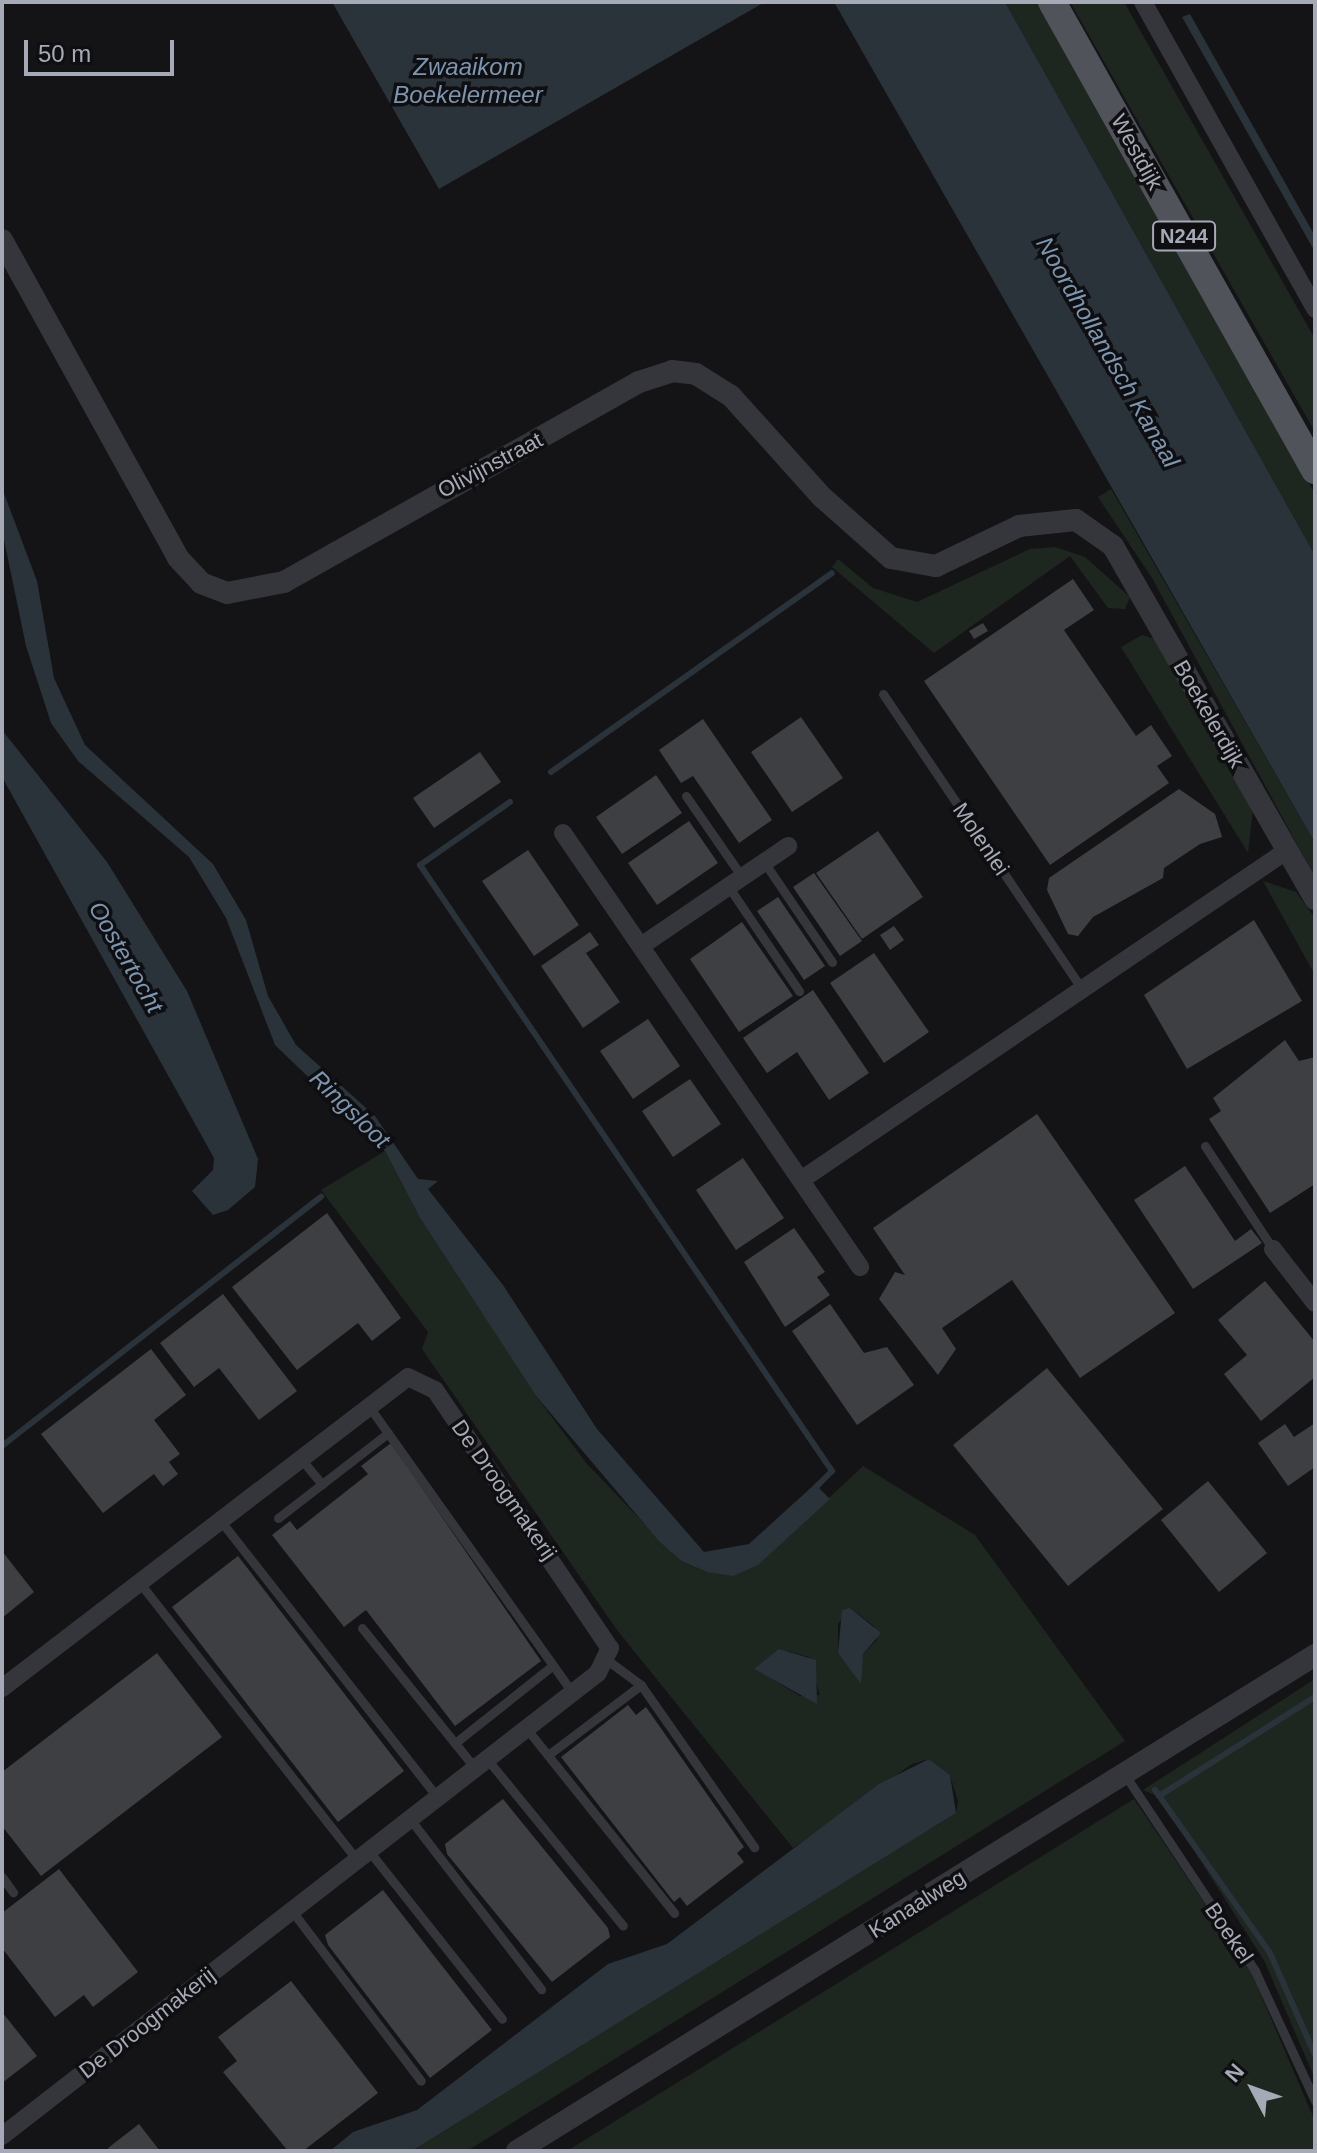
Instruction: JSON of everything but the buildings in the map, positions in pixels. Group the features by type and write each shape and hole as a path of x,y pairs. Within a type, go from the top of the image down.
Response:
{"main road":[{"name":"Westdijk","path":"1052,2 1315,470"}],"street":[{"path":"1143,2 1315,309"},
{"name":"Olivijnstraat","path":"2,240 178,558 201,583 227,593 284,582 639,382 672,371 696,374 731,396 822,497 891,558 936,566 1042,519 1076,520 1099,533"},
{"name":"Boekelerdijk","path":"1099,533 1315,899"},
{"path":"563,833 860,1267"},
{"path":"641,946 788,846"},
{"path":"801,1180 1079,985 1286,851"},
{"path":"1273,1249 1315,1303"},
{"name":"De Droogmakerij","path":"2,1688 368,1404 408,1377 431,1385 606,1638 607,1660 572,1692 2,2136"},
{"name":"Kanaalweg","path":"517,2151 1315,1655"}],"lane":[{"name":"Molenlei","path":"883,694 1079,985"},
{"path":"686,796 799,991"},
{"path":"764,862 832,962"},
{"path":"1205,1146 1273,1249"},
{"path":"368,1404 572,1692"},
{"path":"278,1518 388,1433"},
{"path":"300,1457 322,1484"},
{"path":"219,1520 437,1797"},
{"path":"139,1582 502,2019"},
{"path":"362,1628 455,1743 481,1764 623,1926"},
{"path":"607,1660 624,1665 641,1685 754,1847"},
{"path":"455,1743 553,1665"},
{"path":"548,1755 641,1685"},
{"path":"526,1728 674,1913"},
{"name":"Boekel","path":"1125,1775 1255,1971 1315,2101"},
{"path":"410,1819 541,1989"},
{"path":"2,1877 13,1892"},
{"path":"292,1911 421,2081"}],"shaded area":[{"path":"1005,2 1038,2 1315,494 1315,555"},
{"path":"1070,2 1124,2 1315,339 1315,432"},
{"path":"1111,489 1315,843 1315,877 1152,578 1098,497"},
{"path":"1055,547 1085,557 1130,597 1125,609 1108,608 1070,556 934,653 832,567 838,559 873,588 917,602 1030,549"},
{"path":"1142,635 1157,640 1253,809 1248,853 1121,647"},
{"path":"1263,881 1296,892 1315,918 1315,975"},
{"path":"385,1151 420,1218 536,1396 587,1464 680,1561 707,1572 757,1565 863,1466 975,1535 1125,1741 467,2151 412,2151 956,1813 958,1801 950,1775 929,1759 912,1764 793,1848 617,1630 422,1349 428,1332 321,1190","holes":["850,1608 874,1626 877,1640 863,1654 838,1653 838,1624","787,1651 809,1657 820,1695 800,1696 755,1669"]},
{"path":"1315,1679 1315,2079 1265,1962 1160,1797 1143,1790"},
{"path":"1134,1799 1251,1972 1315,2121 1315,2151 567,2151"}],"water":[{"name":"Zwaaikom Boekelermeer","path":"332,2 765,2 439,189"},
{"name":"Noordhollandsch Kanaal","path":"834,2 1005,2 1315,555 1315,843"},
{"path":"1190,14 1315,236 1315,252 1182,17"},
{"name":"Ringsloot","path":"2,488 37,581 54,678 85,745 213,864 246,920 268,996 296,1045 375,1116 418,1179 438,1181 428,1189 503,1285 597,1429 704,1552 749,1544 815,1484 830,1499 758,1565 733,1576 707,1572 681,1561 658,1540 536,1396 420,1218 385,1151 275,1045 226,918 189,857 78,761 51,723 26,646 2,530"},
{"name":"Oostertocht","path":"2,730 107,862 187,991 258,1159 255,1187 228,1210 213,1215 192,1191 213,1170 214,1158 2,777"},
{"path":"850,1608 881,1633 863,1654 861,1684 838,1653 842,1610"},
{"path":"779,1649 816,1660 817,1704 754,1669"},
{"path":"929,1759 950,1775 956,1813 412,2151 330,2151 353,2132 417,2110 608,1964 667,1944 879,1784"}],"waterway":[{"path":"551,772 832,573"},
{"path":"510,802 420,865 832,1471 817,1486"},
{"path":"2,1446 321,1197"},
{"path":"1159,1796 1315,1697"},
{"path":"1155,1790 1270,1953 1315,2055"}]}
